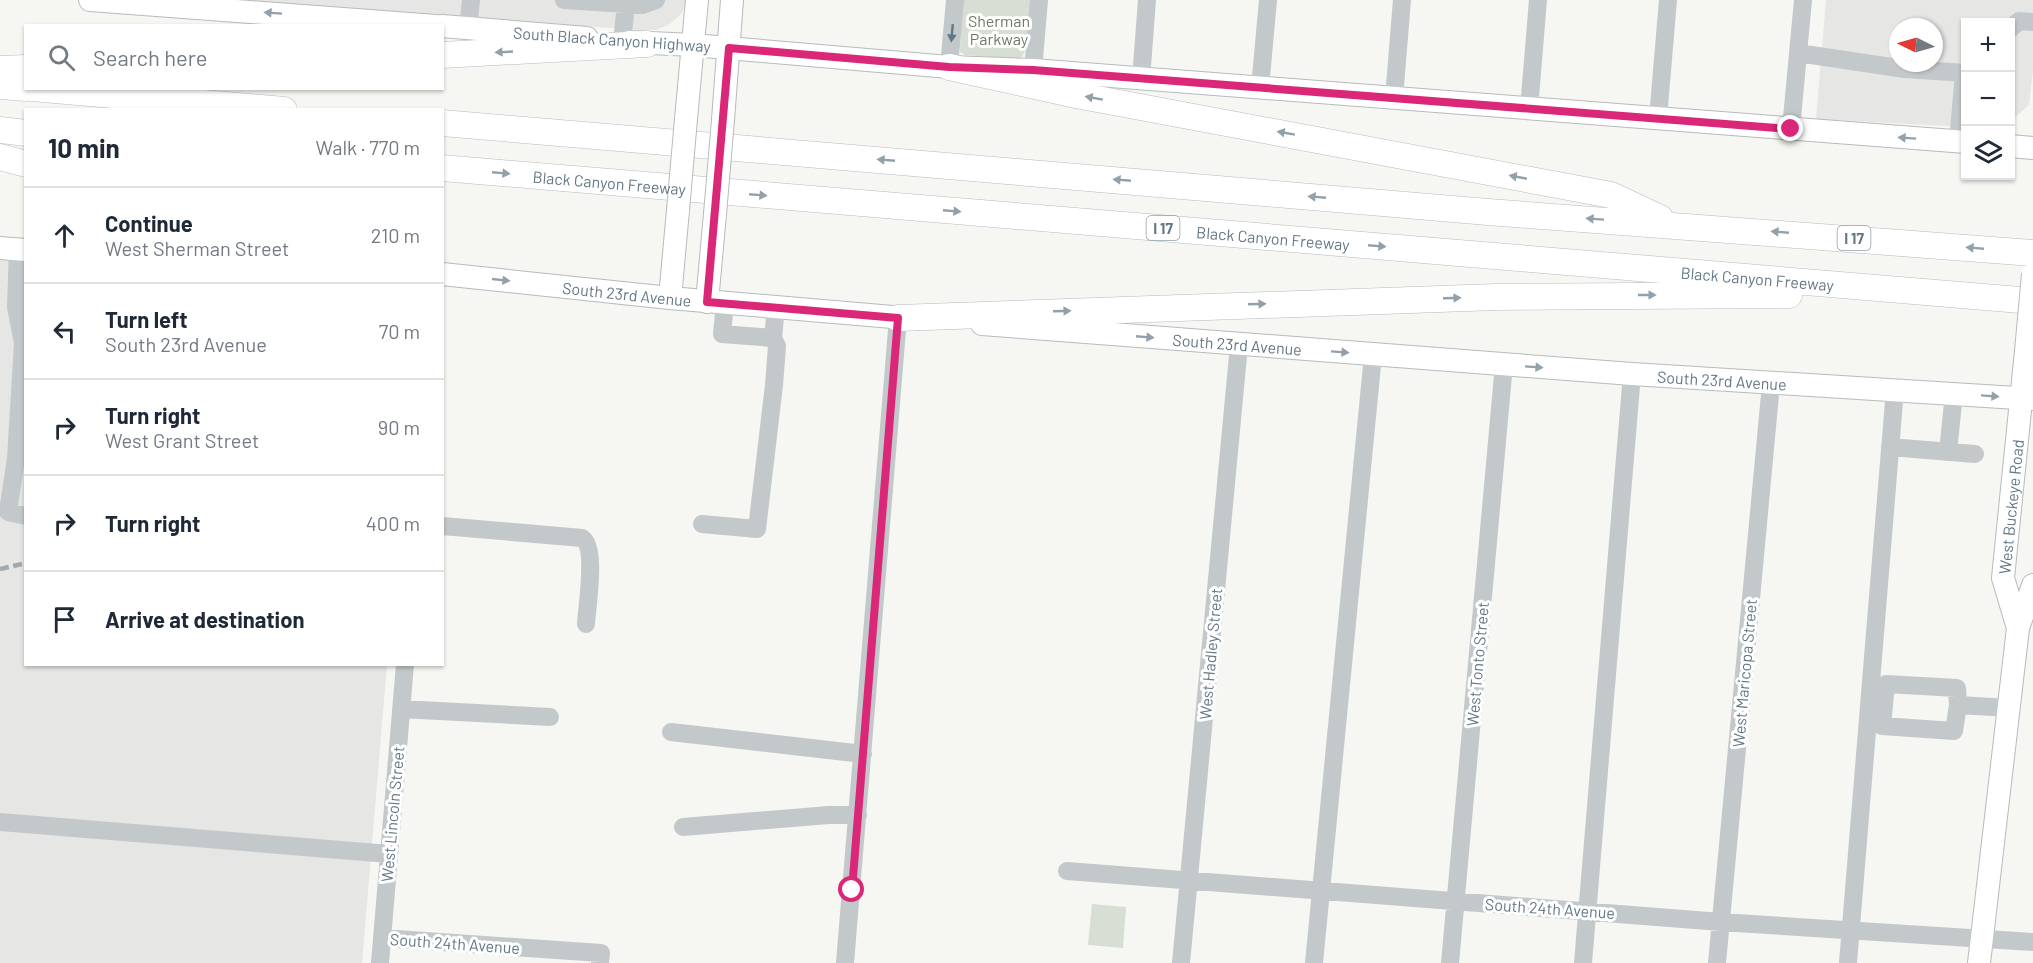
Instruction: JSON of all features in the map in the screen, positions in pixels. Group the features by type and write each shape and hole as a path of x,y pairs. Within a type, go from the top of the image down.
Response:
{"highway":[{"path":"444,55 634,43"},
{"path":"949,67 1076,95 1611,195 1674,224"},
{"path":"0,69 24,68"},
{"path":"0,86 24,88"},
{"path":"55,90 261,108"},
{"name":"I 17","path":"444,123 1476,211 1674,224 2033,253"},
{"path":"0,130 24,133"},
{"path":"0,157 24,163"},
{"name":"Black Canyon Freeway","path":"444,168 2033,301"},
{"path":"898,318 1496,297 1788,295 1884,288"}],"main road":[{"path":"90,0 409,24"},
{"path":"670,298 697,0"},
{"path":"716,302 712,250 732,0"},
{"name":"South Black Canyon Highway","path":"444,26 634,43 693,45 949,67 1033,70 1961,142"},
{"path":"2015,146 2033,148"},
{"name":"South 23rd Avenue","path":"444,274 670,298 1239,345 1771,384 1895,389 2027,399"},
{"name":"West Buckeye Road","path":"2018,628 2003,578 2027,399 2026,351 2033,274"},
{"name":"West Buckeye Road","path":"1980,963 2018,628 2033,585"}],"street":[{"path":"468,28 471,0"},
{"path":"564,0 626,4 642,4 656,0"},
{"path":"949,67 955,0"},
{"path":"1033,70 1039,0"},
{"path":"1141,79 1148,0"},
{"path":"1260,88 1268,0"},
{"path":"1394,98 1402,0"},
{"path":"1529,109 1538,0"},
{"path":"1658,118 1668,0"},
{"path":"1791,129 1803,0"},
{"path":"626,4 634,43"},
{"path":"2015,25 2019,21 2033,22"},
{"path":"1798,53 1905,69 1961,73"},
{"path":"14,249 16,308 23,344 16,458 8,512 24,516"},
{"path":"716,302 722,334 773,338"},
{"path":"702,524 757,529 777,346 773,338 776,307"},
{"path":"845,963 898,318"},
{"name":"West Hadley Street","path":"1180,963 1239,345"},
{"path":"1314,963 1373,354"},
{"name":"West Tonto Street","path":"1450,963 1504,364"},
{"path":"1583,963 1632,374"},
{"name":"West Maricopa Street","path":"1717,963 1771,384"},
{"path":"1848,963 1895,389"},
{"path":"1948,452 1954,393"},
{"path":"1890,447 1975,454"},
{"path":"444,526 586,540 591,553 586,624"},
{"name":"West Lincoln Street","path":"380,963 405,666"},
{"path":"1886,684 1957,688 1958,705 1954,731 1882,726 1886,684"},
{"path":"1958,705 2009,708"},
{"path":"401,709 550,717"},
{"path":"671,732 863,754"},
{"path":"683,827 829,814 858,815"},
{"path":"0,822 389,854"},
{"name":"South 24th Avenue","path":"1067,871 1721,922 2033,942"},
{"name":"South 24th Avenue","path":"382,938 600,958"}],"shaded area":[{"path":"228,0 687,0 682,13 670,24 656,30 639,30"},
{"path":"1826,0 2033,0 2033,70 2029,105 2015,117 2015,18 1961,18 1961,127 1816,119"},
{"path":"0,256 24,258 24,666 387,666 362,963 0,963"}],"green space":[{"name":"Sherman Parkway","path":"962,0 1032,0 1026,48 1022,57 1017,59 965,55 960,52"},
{"path":"1092,904 1126,907 1123,948 1088,945"}],"railway":[{"path":"0,569 24,563"}],"route":[{"path":"852,890 898,318 707,302 729,48 949,67 1033,70 1791,129"}]}
